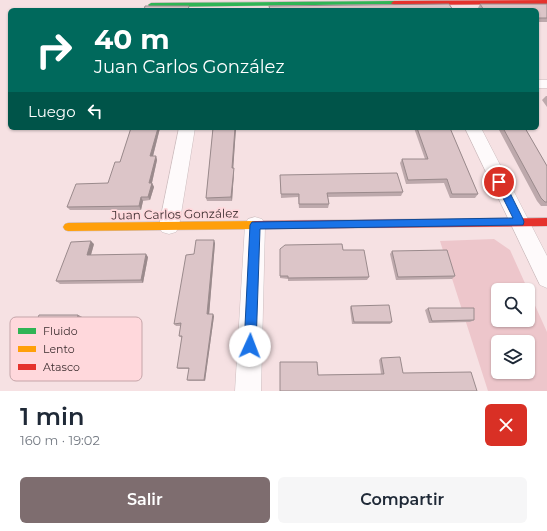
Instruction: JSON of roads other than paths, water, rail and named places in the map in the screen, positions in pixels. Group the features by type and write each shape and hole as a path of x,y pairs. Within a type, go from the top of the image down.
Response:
{"street":[{"path":"151,5 209,7 412,7 547,2"},
{"path":"169,226 187,130"},
{"path":"474,130 547,278"},
{"name":"Juan Carlos González","path":"68,227 547,222"},
{"path":"248,391 255,225"}]}
